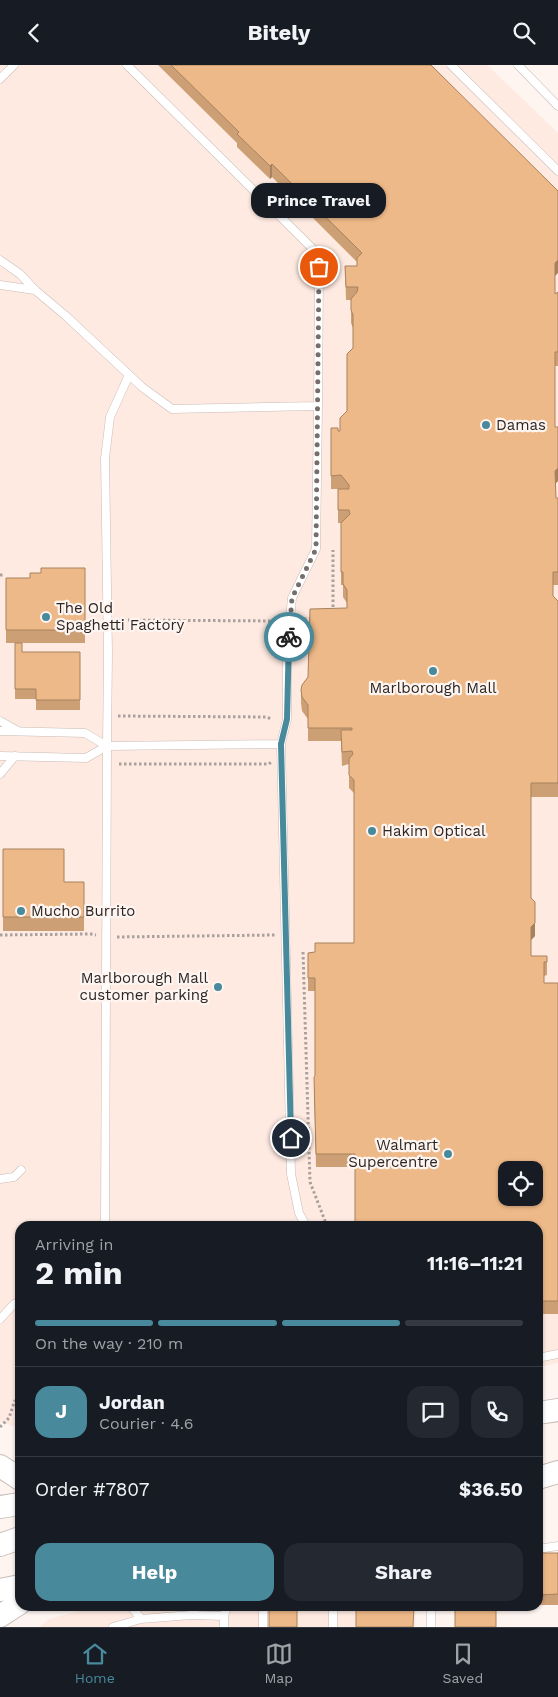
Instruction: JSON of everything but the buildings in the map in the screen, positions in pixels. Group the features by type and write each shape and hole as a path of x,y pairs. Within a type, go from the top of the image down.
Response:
{"main road":[{"path":"543,1412 558,1410"},
{"path":"0,1466 15,1476"},
{"path":"543,1476 558,1472"},
{"path":"543,1490 558,1487"},
{"path":"0,1507 15,1505"},
{"path":"0,1545 15,1540"},
{"path":"0,1590 15,1587"},
{"path":"0,1616 15,1606"}],"lane":[{"path":"0,79 14,65"},
{"path":"127,65 316,252 319,275 316,549 292,598 287,650 287,719 281,744 291,1174 299,1213 303,1221"},
{"path":"451,65 558,171"},
{"path":"518,65 558,106"},
{"path":"0,260 20,274 35,290 142,387 172,409 318,406"},
{"path":"0,285 35,290"},
{"path":"105,1221 108,594 105,458 110,417 129,375"},
{"path":"0,721 19,732"},
{"path":"0,731 85,733 107,746"},
{"path":"0,756 86,758 107,746 281,744"},
{"path":"0,774 15,756"},
{"path":"0,1179 14,1177 20,1170"},
{"path":"0,1319 15,1306"},
{"path":"543,1357 558,1354"},
{"path":"543,1548 558,1547"},
{"path":"135,1611 141,1619"},
{"path":"191,1615 193,1611"},
{"path":"224,1627 226,1611"},
{"path":"263,1611 263,1627"},
{"path":"333,1611 333,1627"},
{"path":"431,1611 431,1627"},
{"path":"113,1627 141,1619 191,1615 224,1616"}],"path":[{"path":"333,550 333,617"},
{"path":"304,619 313,618"},
{"path":"115,620 279,621"},
{"path":"117,716 267,717 271,719"},
{"path":"119,764 268,764 272,761"},
{"path":"0,935 91,933 106,937 286,935"},
{"path":"303,952 310,1182 325,1221"},
{"path":"0,1427 9,1418 15,1400"}],"shaded area":[{"path":"0,65 487,65 558,133 558,1363 543,1366 543,1221 15,1221 15,1426 0,1422"},
{"path":"79,1611 416,1611 415,1627 39,1627 49,1619"}],"way so far":[{"path":"289,637 292,598 316,549 319,267"}],"place":[{"name":"Prince Travel","path":"319,267"},
{"name":"Damas","path":"486,425"},
{"name":"The Old Spaghetti Factory","path":"46,617"},
{"name":"Marlborough Mall","path":"433,671"},
{"name":"Hakim Optical","path":"372,831"},
{"name":"Mucho Burrito","path":"21,911"},
{"name":"Marlborough Mall customer parking","path":"218,987"},
{"name":"Walmart Supercentre","path":"448,1154"}],"route":[{"path":"289,637 287,650 287,719 281,744 291,1138"}]}
